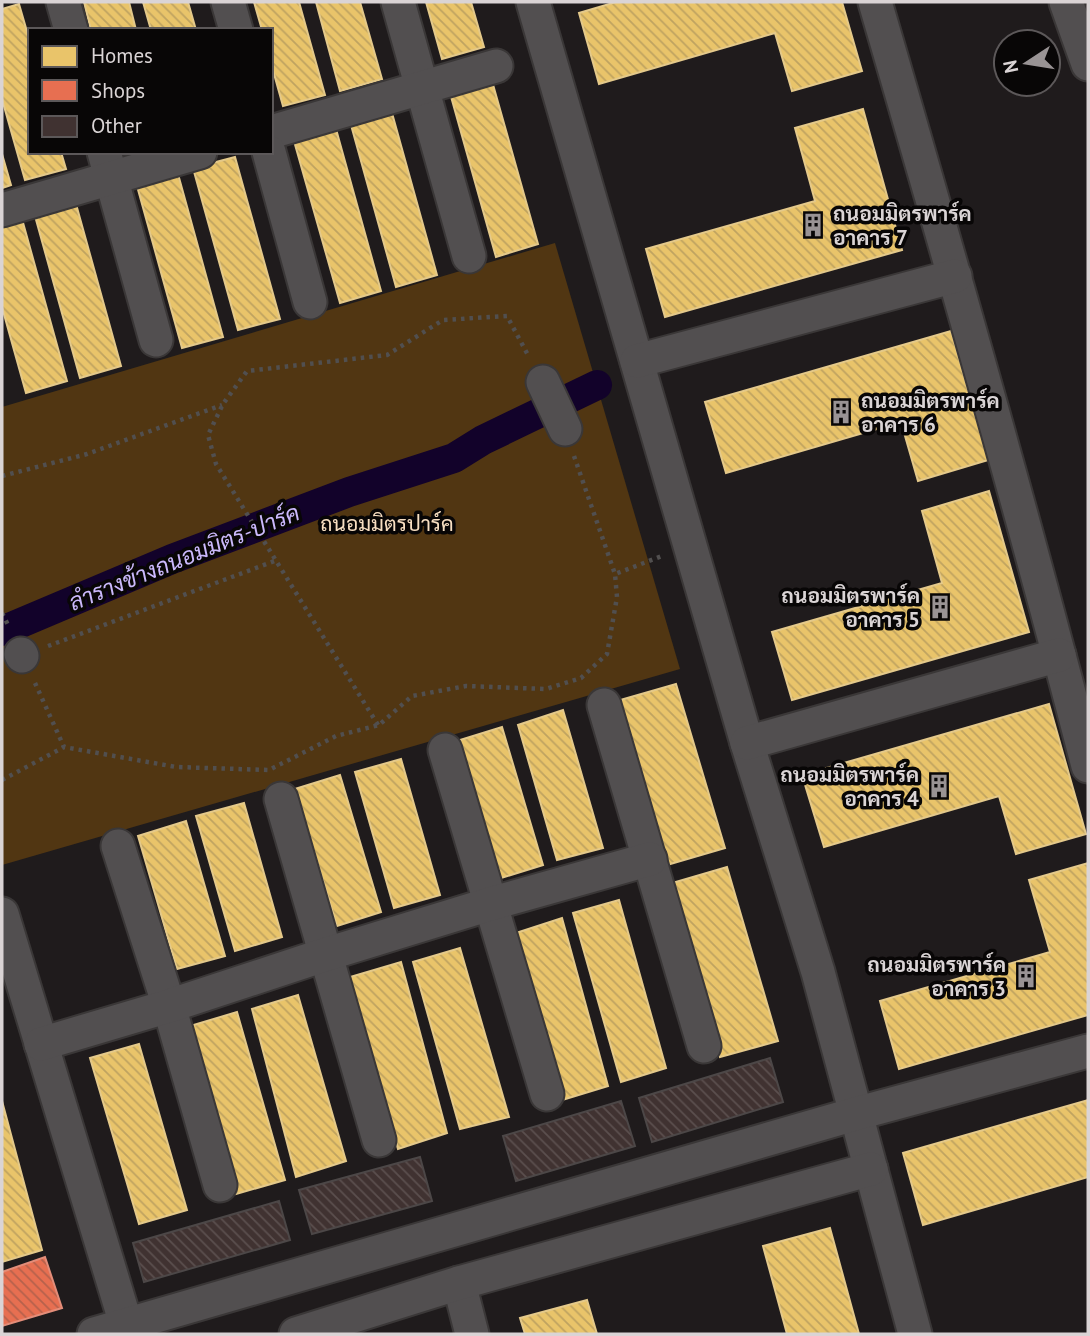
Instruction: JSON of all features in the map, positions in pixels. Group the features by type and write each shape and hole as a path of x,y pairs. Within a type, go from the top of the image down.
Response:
{"street":[{"path":"63,2 70,28"},
{"path":"228,2 235,28"},
{"path":"398,2 468,256"},
{"path":"533,2 747,743 818,972 915,1334"},
{"path":"875,2 955,276 1088,766"},
{"path":"1066,2 1088,64"},
{"path":"273,131 496,66"},
{"path":"2,210 108,165 186,154"},
{"path":"270,154 310,302"},
{"path":"108,165 156,340"},
{"path":"637,361 955,276"},
{"path":"543,382 565,429"},
{"path":"747,743 1059,655"},
{"path":"604,705 704,1046"},
{"path":"445,750 547,1094"},
{"path":"281,799 379,1140"},
{"path":"118,846 169,1006 220,1185"},
{"path":"41,1045 490,904 650,859"},
{"path":"2,914 128,1330"},
{"path":"93,1334 128,1330 855,1114 1088,1051"},
{"path":"296,1334 459,1283 871,1169"},
{"path":"459,1283 472,1334"}],"path":[{"path":"379,725 216,464 208,435 223,404 247,371 387,355 443,320 507,316 543,382"},
{"path":"2,476 87,454 223,404"},
{"path":"2,780 64,747 176,767 269,770 336,736 379,725 412,696 466,686 545,689 581,678 607,654 617,597 615,574 565,429"},
{"path":"615,574 690,546"},
{"path":"64,747 22,655 276,560"}],"green space":[{"name":"ถนอมมิตรปาร์ค","path":"555,243 680,669 2,865 2,407"}],"building: Homes":[{"path":"84,2 129,2 136,28 90,28"},
{"path":"143,2 188,2 195,28 150,28"},
{"path":"254,2 299,2 325,95 283,106 273,70 273,28 261,28"},
{"path":"316,2 360,2 382,79 340,91"},
{"path":"426,2 471,2 484,47 442,59"},
{"path":"616,2 842,2 862,71 792,91 775,33 599,84 579,13"},
{"path":"19,4 28,35 28,154 62,154 66,169 25,180 2,99 2,9"},
{"path":"492,81 538,244 496,257 450,93"},
{"name":"ถนอมมิตรพาร์ค อาคาร 7","path":"863,109 902,250 665,317 646,249 815,201 795,128"},
{"path":"392,113 437,275 396,287 351,125"},
{"path":"336,129 381,291 340,303 294,141"},
{"path":"2,154 11,185 2,188"},
{"path":"235,157 280,319 238,330 193,168"},
{"path":"178,174 223,337 182,348 137,186"},
{"path":"76,204 121,366 80,378 35,216"},
{"path":"22,219 67,381 26,393 2,307 2,225"},
{"name":"ถนอมมิตรพาร์ค อาคาร 6","path":"951,331 988,460 918,481 901,422 726,473 705,402"},
{"name":"ถนอมมิตรพาร์ค อาคาร 5","path":"989,491 1029,632 792,700 772,632 942,583 922,511"},
{"path":"676,684 725,848 667,865 617,701"},
{"name":"ถนอมมิตรพาร์ค อาคาร 4","path":"1049,704 1086,834 1016,854 999,796 824,847 802,775"},
{"path":"563,710 603,848 557,860 518,725"},
{"path":"502,727 543,865 498,879 457,741"},
{"path":"401,759 440,895 394,908 355,772"},
{"path":"340,775 381,912 337,926 295,789"},
{"path":"244,803 282,937 235,951 196,816"},
{"path":"186,821 225,956 177,969 138,836"},
{"name":"ถนอมมิตรพาร์ค อาคาร 3","path":"1088,863 1088,1015 899,1069 880,1001 1050,952 1029,880"},
{"path":"727,867 778,1041 720,1057 669,884"},
{"path":"619,900 666,1068 621,1082 573,913"},
{"path":"562,918 608,1086 559,1101 510,935"},
{"path":"460,948 509,1117 460,1129 413,962"},
{"path":"401,962 447,1133 398,1149 347,978"},
{"path":"298,995 346,1161 296,1177 252,1009"},
{"path":"237,1012 285,1180 236,1194 187,1027"},
{"path":"139,1044 187,1210 139,1224 90,1058"},
{"path":"1088,1100 1088,1177 923,1225 903,1153"},
{"path":"2,1101 42,1250 2,1262"},
{"path":"830,1228 859,1334 787,1334 763,1246"},
{"path":"587,1300 597,1334 525,1334 520,1318"}],"building: Shops":[{"path":"45,1257 62,1308 2,1326 2,1272"}],"building: Other":[{"path":"770,1058 783,1102 652,1142 639,1098"},
{"path":"621,1101 635,1146 516,1181 503,1136"},
{"path":"420,1157 432,1201 312,1234 299,1190"},
{"path":"279,1201 290,1240 144,1282 133,1243"}],"waterway":[{"name":"ลำรางข้างถนอมมิตร-ปาร์ค","path":"2,631 172,559 349,492 454,458 483,440 597,385"}],"place":[{"name":"ถนอมมิตรพาร์ค อาคาร 7","path":"813,225"},
{"name":"ถนอมมิตรพาร์ค อาคาร 6","path":"841,412"},
{"name":"ถนอมมิตรพาร์ค อาคาร 5","path":"940,607"},
{"name":"ถนอมมิตรพาร์ค อาคาร 4","path":"939,786"},
{"name":"ถนอมมิตรพาร์ค อาคาร 3","path":"1026,976"}]}
